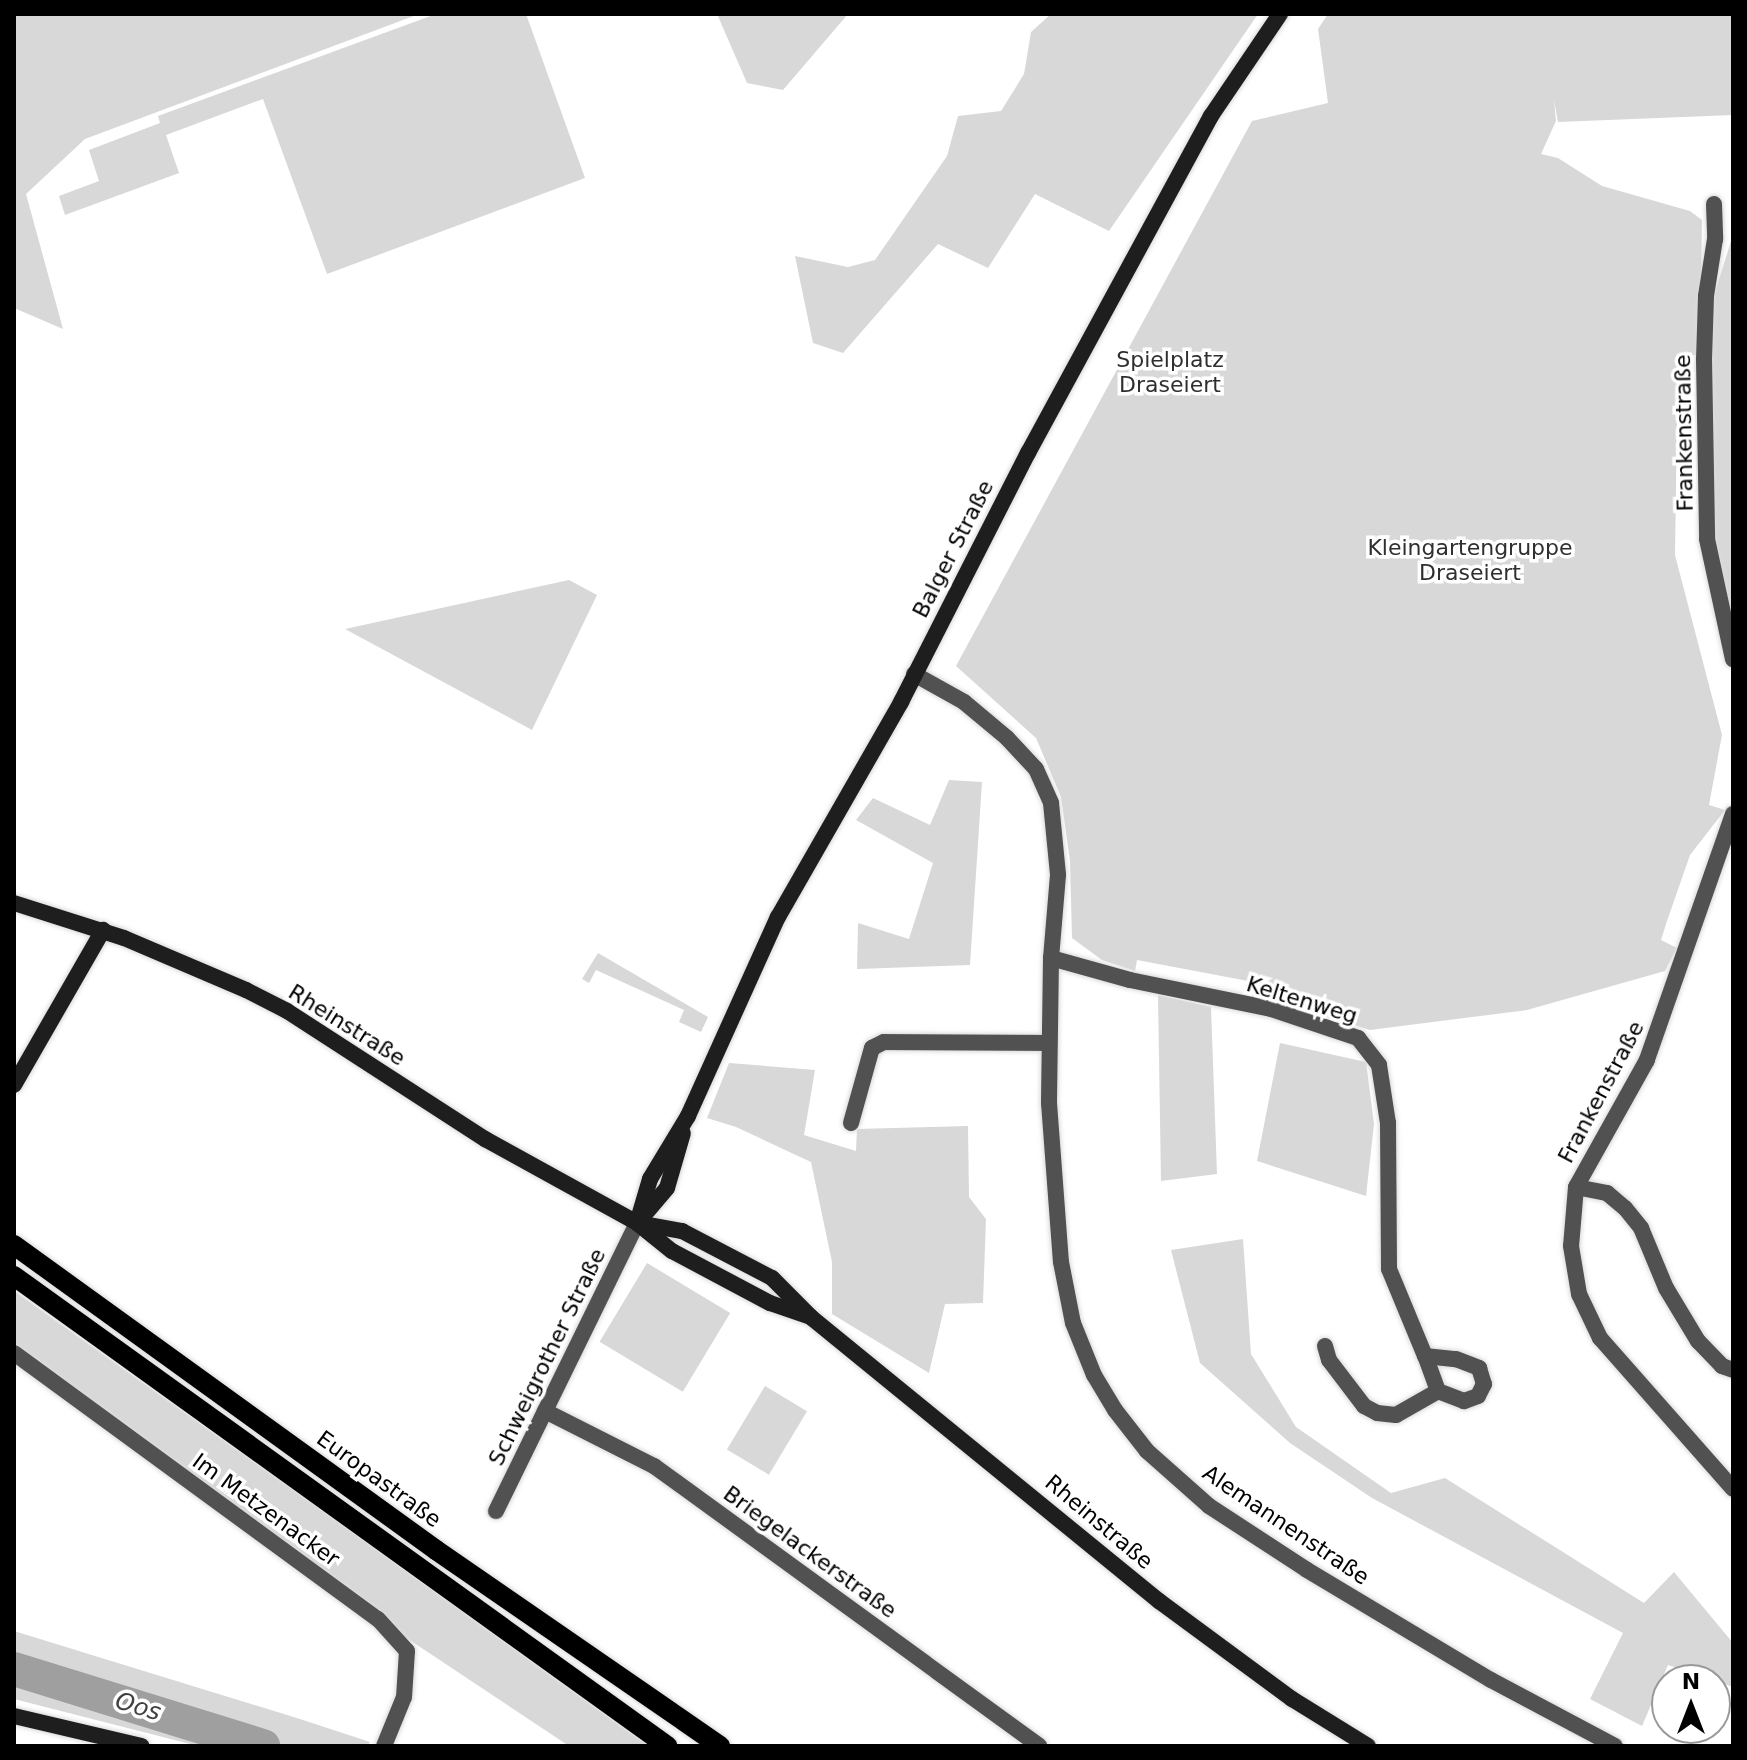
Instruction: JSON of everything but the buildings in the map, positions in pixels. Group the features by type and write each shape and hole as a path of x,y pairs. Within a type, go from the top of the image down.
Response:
{"main road":[{"name":"Europastraße","path":"14,1245 436,1550 720,1746"},
{"path":"14,1276 667,1746"}],"street":[{"name":"Balger Straße","path":"637,1223 650,1179 688,1116 778,917 914,674 1028,453 1211,116 1280,14"},
{"name":"Frankenstraße","path":"1714,204 1715,239 1706,296 1704,359 1707,539 1733,659"},
{"name":"Alemannenstraße","path":"914,674 964,702 1036,769 1051,803 1058,875 1051,958 1049,1043 1055,1208 1073,1323 1094,1375 1115,1410 1147,1451 1209,1506 1307,1570 1491,1680 1615,1746"},
{"name":"Frankenstraße","path":"1733,814 1647,1060 1576,1187 1571,1246 1579,1294 1600,1338 1733,1489"},
{"name":"Rheinstraße","path":"14,903 103,930 179,959 287,1011 485,1139 637,1223 672,1251 770,1303 812,1318"},
{"path":"14,1085 103,930"},
{"name":"Keltenweg","path":"1051,958 1130,980 1271,1009 1358,1038 1379,1065 1388,1123 1389,1269 1438,1391"},
{"path":"851,1123 872,1048 884,1042 1049,1043"},
{"path":"1576,1187 1607,1193 1625,1208 1641,1228 1666,1288 1698,1341 1729,1364"},
{"name":"Rheinstraße","path":"637,1223 682,1231 772,1278 812,1318 1209,1639 1292,1699 1368,1746"},
{"name":"Schweigrother Straße","path":"496,1511 637,1223"},
{"path":"1325,1346 1329,1360 1364,1406 1377,1413 1396,1415 1438,1391 1464,1401 1478,1396 1484,1384 1479,1368 1456,1359 1425,1356"},
{"name":"Im Metzenacker","path":"14,1353 378,1619 407,1651 404,1697 384,1746"},
{"name":"Briegelackerstraße","path":"545,1411 654,1466 1039,1746"},
{"path":"14,1716 142,1746"}],"green space":[{"path":"14,14 419,14 85,139 26,194 63,329 14,308"},
{"path":"436,14 526,14 585,178 327,274 263,99 166,135 179,173 65,215 59,196 99,181 89,150 160,123 158,116"},
{"path":"717,14 848,14 783,90 747,83"},
{"path":"1051,14 1258,14 1109,231 1035,194 988,268 938,244 843,353 813,343 795,256 848,267 875,260 947,156 958,116 1001,111 1024,74 1031,32"},
{"path":"1328,14 1733,14 1733,115 1558,122 1554,100 1556,121 1541,154 1558,158 1602,186 1690,211 1702,220 1700,355 1678,355 1675,555 1722,735 1709,805 1725,810 1690,855 1667,921 1661,940 1677,948 1665,971 1527,1010 1370,1030 1272,1000 1274,986 1137,960 1135,971 1102,960 1072,938 1070,861 1061,797 1036,738 956,666 1252,121 1328,103 1318,29"},
{"path":"1733,235 1733,659 1707,539 1713,298"},
{"path":"569,580 597,595 532,730 345,629"},
{"path":"949,780 982,782 970,965 857,969 858,923 909,939 933,863 856,820 873,798 930,825"},
{"path":"598,953 708,1017 701,1032 679,1022 684,1010 596,970 589,983 582,979"},
{"path":"1158,995 1211,1007 1217,1174 1161,1181"},
{"path":"1280,1043 1366,1062 1374,1124 1366,1196 1257,1161"},
{"path":"729,1063 815,1070 804,1135 856,1151 857,1129 968,1126 969,1197 986,1219 983,1303 945,1304 929,1373 832,1314 832,1262 811,1162 736,1127 707,1118"},
{"path":"1243,1239 1251,1354 1296,1427 1391,1493 1445,1478 1644,1603 1674,1572 1733,1643 1733,1687 1731,1664 1651,1664 1651,1705 1642,1726 1590,1699 1623,1633 1372,1498 1290,1443 1200,1363 1171,1250"},
{"path":"647,1263 730,1313 683,1392 600,1342"},
{"path":"14,1291 648,1746 569,1746 378,1619 14,1353"},
{"path":"765,1386 807,1411 769,1475 727,1449"},
{"path":"14,1631 370,1742 367,1746 198,1746 14,1699"}],"waterway":[{"name":"Oos","path":"14,1669 263,1746"}],"park label":[{"name":"Spielplatz Draseiert","path":"1170,372"},
{"name":"Kleingartengruppe Draseiert","path":"1470,560"}]}
